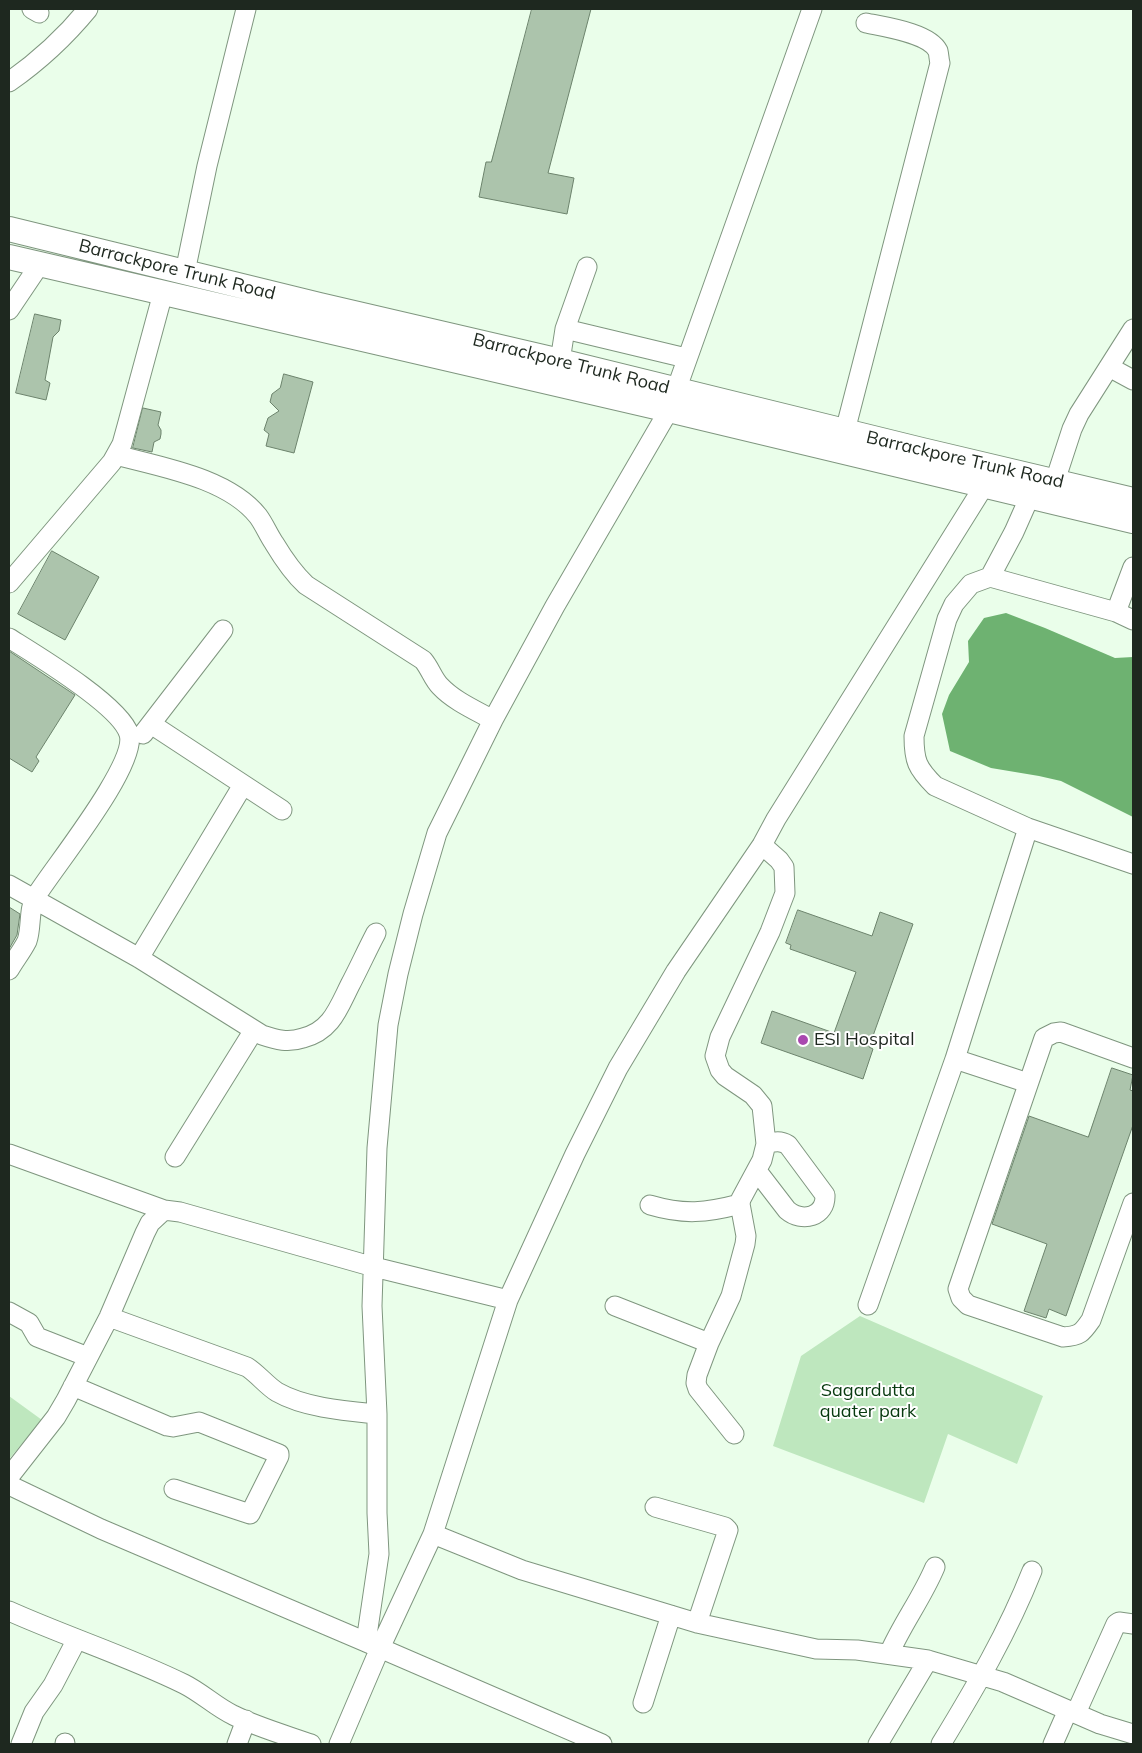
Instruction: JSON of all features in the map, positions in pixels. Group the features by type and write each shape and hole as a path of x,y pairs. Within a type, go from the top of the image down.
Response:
{"main road":[{"name":"Barrackpore Trunk Road","path":"9,229 560,361 672,400 845,431 988,476 1030,496 1133,521"},
{"name":"Barrackpore Trunk Road","path":"9,257 163,293 672,400 988,476 1055,481 1133,500"}],"street":[{"path":"9,82 49,51 88,9"},
{"path":"185,272 207,166 246,9"},
{"path":"373,1645 379,1554 377,1414 372,1306 378,1139 388,1025 413,914 438,833 493,720 560,597 672,400 812,9"},
{"path":"845,431 940,63 938,52 932,44 922,37 866,23"},
{"path":"9,310 40,264"},
{"path":"560,361 565,329 587,267"},
{"path":"9,583 94,484 122,444 163,293"},
{"path":"565,329 686,358"},
{"path":"1055,481 1072,429 1079,414 1120,359 1133,329"},
{"path":"1120,359 1133,380"},
{"path":"116,455 193,476 230,492 249,505 260,518 295,575 306,585 423,660 430,668 438,685 446,692 493,720"},
{"path":"339,1744 373,1645 433,1534 508,1300 575,1154 618,1068 676,971 762,845 776,819 988,476"},
{"path":"990,577 1014,532 1030,496"},
{"path":"1116,612 1133,567"},
{"path":"1133,620 1116,612 990,577 971,584 954,604 947,618 914,736 914,755 923,774 935,786 1028,828 1133,864"},
{"path":"9,970 27,940 34,899 102,802 128,754 223,630"},
{"path":"9,638 105,703 124,723 127,729 129,736 128,754"},
{"path":"151,724 282,810"},
{"path":"139,958 243,785"},
{"path":"868,1305 955,1059 1028,828"},
{"path":"734,1434 698,1389 696,1375 731,1296 746,1236 740,1204 744,1192 762,1160 766,1144 762,1106 753,1095 725,1076 720,1070 715,1056 720,1037 770,932 786,893 784,868 780,860 762,845"},
{"path":"9,885 139,958 254,1030 277,1040 292,1042 314,1035 325,1028 335,1015 376,933"},
{"path":"175,1157 254,1030"},
{"path":"1133,1058 1060,1032 1044,1038 958,1289 960,1298 968,1305 1063,1337 1082,1334 1091,1320 1133,1203"},
{"path":"955,1059 1028,1083"},
{"path":"757,1171 787,1210 794,1216 802,1218 810,1216 824,1206 826,1196 788,1145 777,1141 766,1144"},
{"path":"9,1154 164,1210 180,1212 374,1267 508,1300"},
{"path":"650,1205 681,1212 698,1213 720,1210 740,1204"},
{"path":"9,1477 56,1416 109,1317 150,1223 164,1210"},
{"path":"615,1306 709,1343"},
{"path":"9,1312 30,1323 37,1337 88,1357"},
{"path":"109,1317 248,1367 279,1393 344,1411 377,1414"},
{"path":"73,1386 167,1426 200,1422 279,1454 250,1514 174,1489"},
{"path":"9,1485 110,1533 602,1744"},
{"path":"655,1507 725,1527 728,1530 697,1623"},
{"path":"433,1534 522,1570 697,1623 816,1650 857,1650 928,1660 1003,1682 1100,1724 1133,1734"},
{"path":"889,1654 897,1636 929,1582 935,1567"},
{"path":"941,1744 982,1676 1014,1615 1032,1570"},
{"path":"9,1611 77,1640 125,1657 184,1684 231,1714 311,1744"},
{"path":"643,1703 671,1616"},
{"path":"1053,1744 1072,1712 1116,1624 1119,1622 1133,1624"},
{"path":"21,1744 34,1712 53,1685 77,1640"},
{"path":"878,1744 928,1660"},
{"path":"237,1744 246,1720"}],"green space":[{"name":"Sagardutta quater park","path":"860,1316 1043,1396 1017,1464 948,1434 924,1503 773,1446 801,1356"},
{"path":"9,1396 42,1420 9,1459"}],"shaded area":[{"path":"1006,613 1115,658 1133,657 1133,817 1061,781 991,768 950,751 942,714 949,695 969,662 968,641 984,618"}],"building":[{"path":"532,9 591,9 548,173 574,178 567,214 479,197 486,162 491,162"},
{"path":"35,314 61,320 59,331 53,337 45,380 50,383 46,400 16,393"},
{"path":"284,374 313,382 294,453 266,446 269,434 264,430 268,418 279,411 270,402 272,394 280,388"},
{"path":"143,408 161,412 158,425 161,430 160,439 154,442 152,452 133,448"},
{"path":"52,551 99,577 65,640 18,614"},
{"path":"9,651 75,695 36,757 39,761 32,772 9,758"},
{"path":"9,907 20,914 17,935 9,949"},
{"path":"798,910 872,936 880,912 913,924 869,1047 873,1049 863,1079 761,1043 772,1011 834,1033 856,972 790,949 791,945 786,943"},
{"path":"1112,1068 1133,1075 1130,1090 1133,1091 1133,1125 1066,1316 1049,1309 1046,1318 1024,1311 1047,1244 992,1224 1029,1116 1088,1137"}],"place":[{"name":"ESI Hospital","path":"803,1040"}]}
